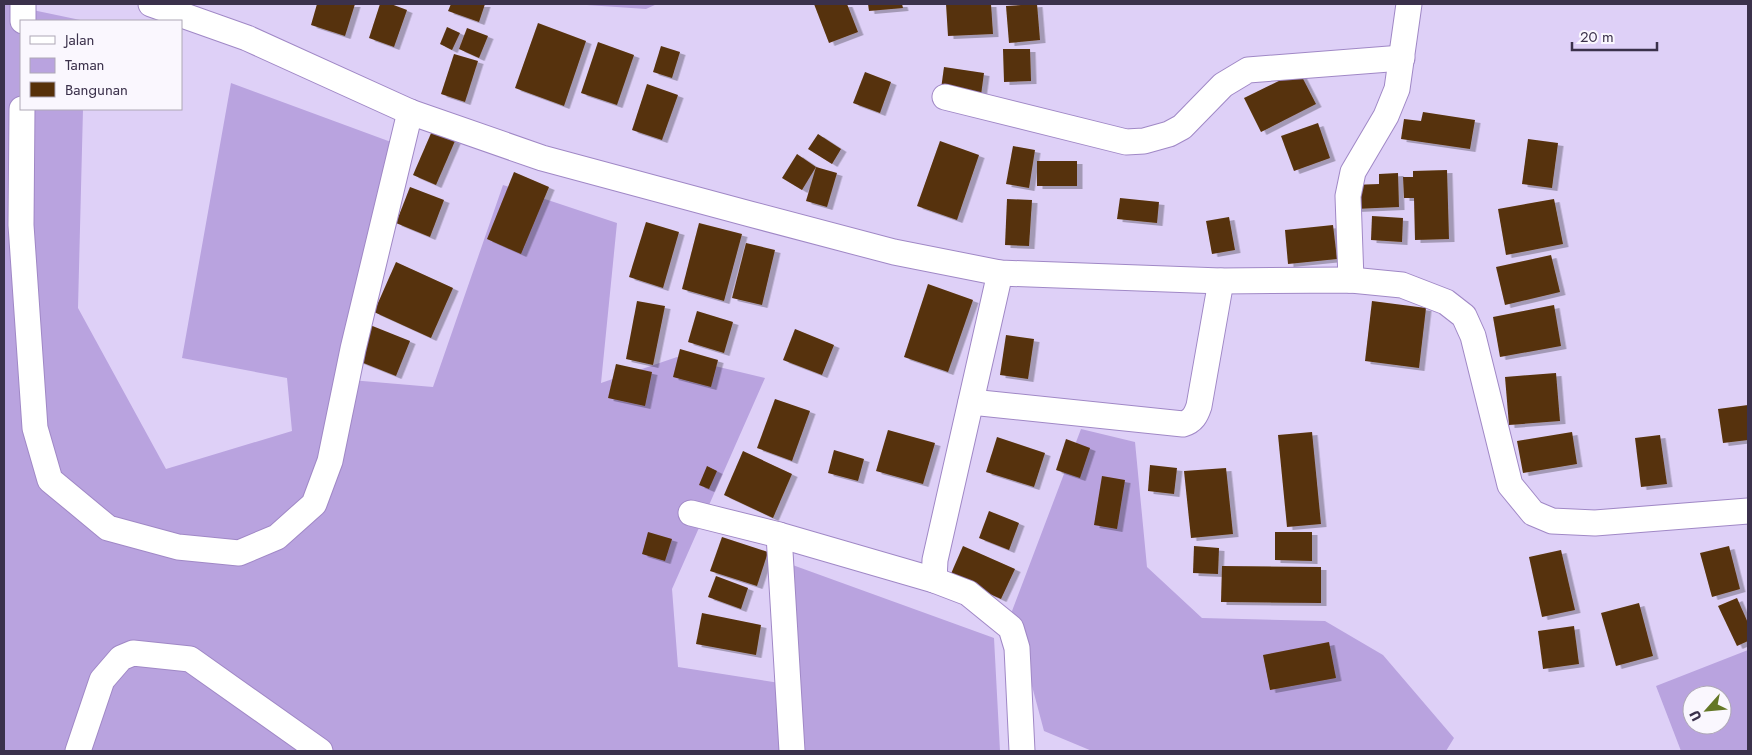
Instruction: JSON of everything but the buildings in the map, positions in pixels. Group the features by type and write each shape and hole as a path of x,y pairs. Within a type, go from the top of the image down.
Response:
{"street":[{"path":"23,4 23,20"},
{"path":"151,4 247,38 410,112 542,158 894,252 1000,273 1221,280 1351,280 1402,285 1446,302 1464,316 1473,336 1510,485 1533,513 1552,521 1595,523 1748,511"},
{"path":"1351,280 1348,196 1354,172 1386,116 1397,89 1409,4"},
{"path":"945,97 1126,142 1144,141 1169,134 1182,127 1223,85 1248,70 1402,58"},
{"path":"22,110 20,224 35,428 50,480 108,528 178,547 239,553 277,537 314,504 330,461 354,349 410,112"},
{"path":"934,580 935,560 1000,273"},
{"path":"971,402 1188,423 1196,415 1200,406 1221,280"},
{"path":"691,513 779,535 934,580 968,593 1011,628 1018,648 1022,751"},
{"path":"779,535 792,751"},
{"path":"78,751 102,680 121,658 133,653 190,659 320,751"}],"green space":[{"path":"4,4 80,20 20,20 20,110 83,110 78,308 166,469 292,431 287,378 182,358 231,83 391,142 339,379 433,387 503,185 617,223 601,383 677,357 765,378 672,589 678,667 786,684 776,559 994,638 1000,751 4,751"},
{"path":"572,4 657,4 646,9"},
{"path":"1081,429 1135,442 1147,567 1202,618 1325,621 1383,655 1454,738 1446,751 1092,751 1044,731 1012,611"},
{"path":"1748,650 1748,751 1681,751 1656,686"}]}
